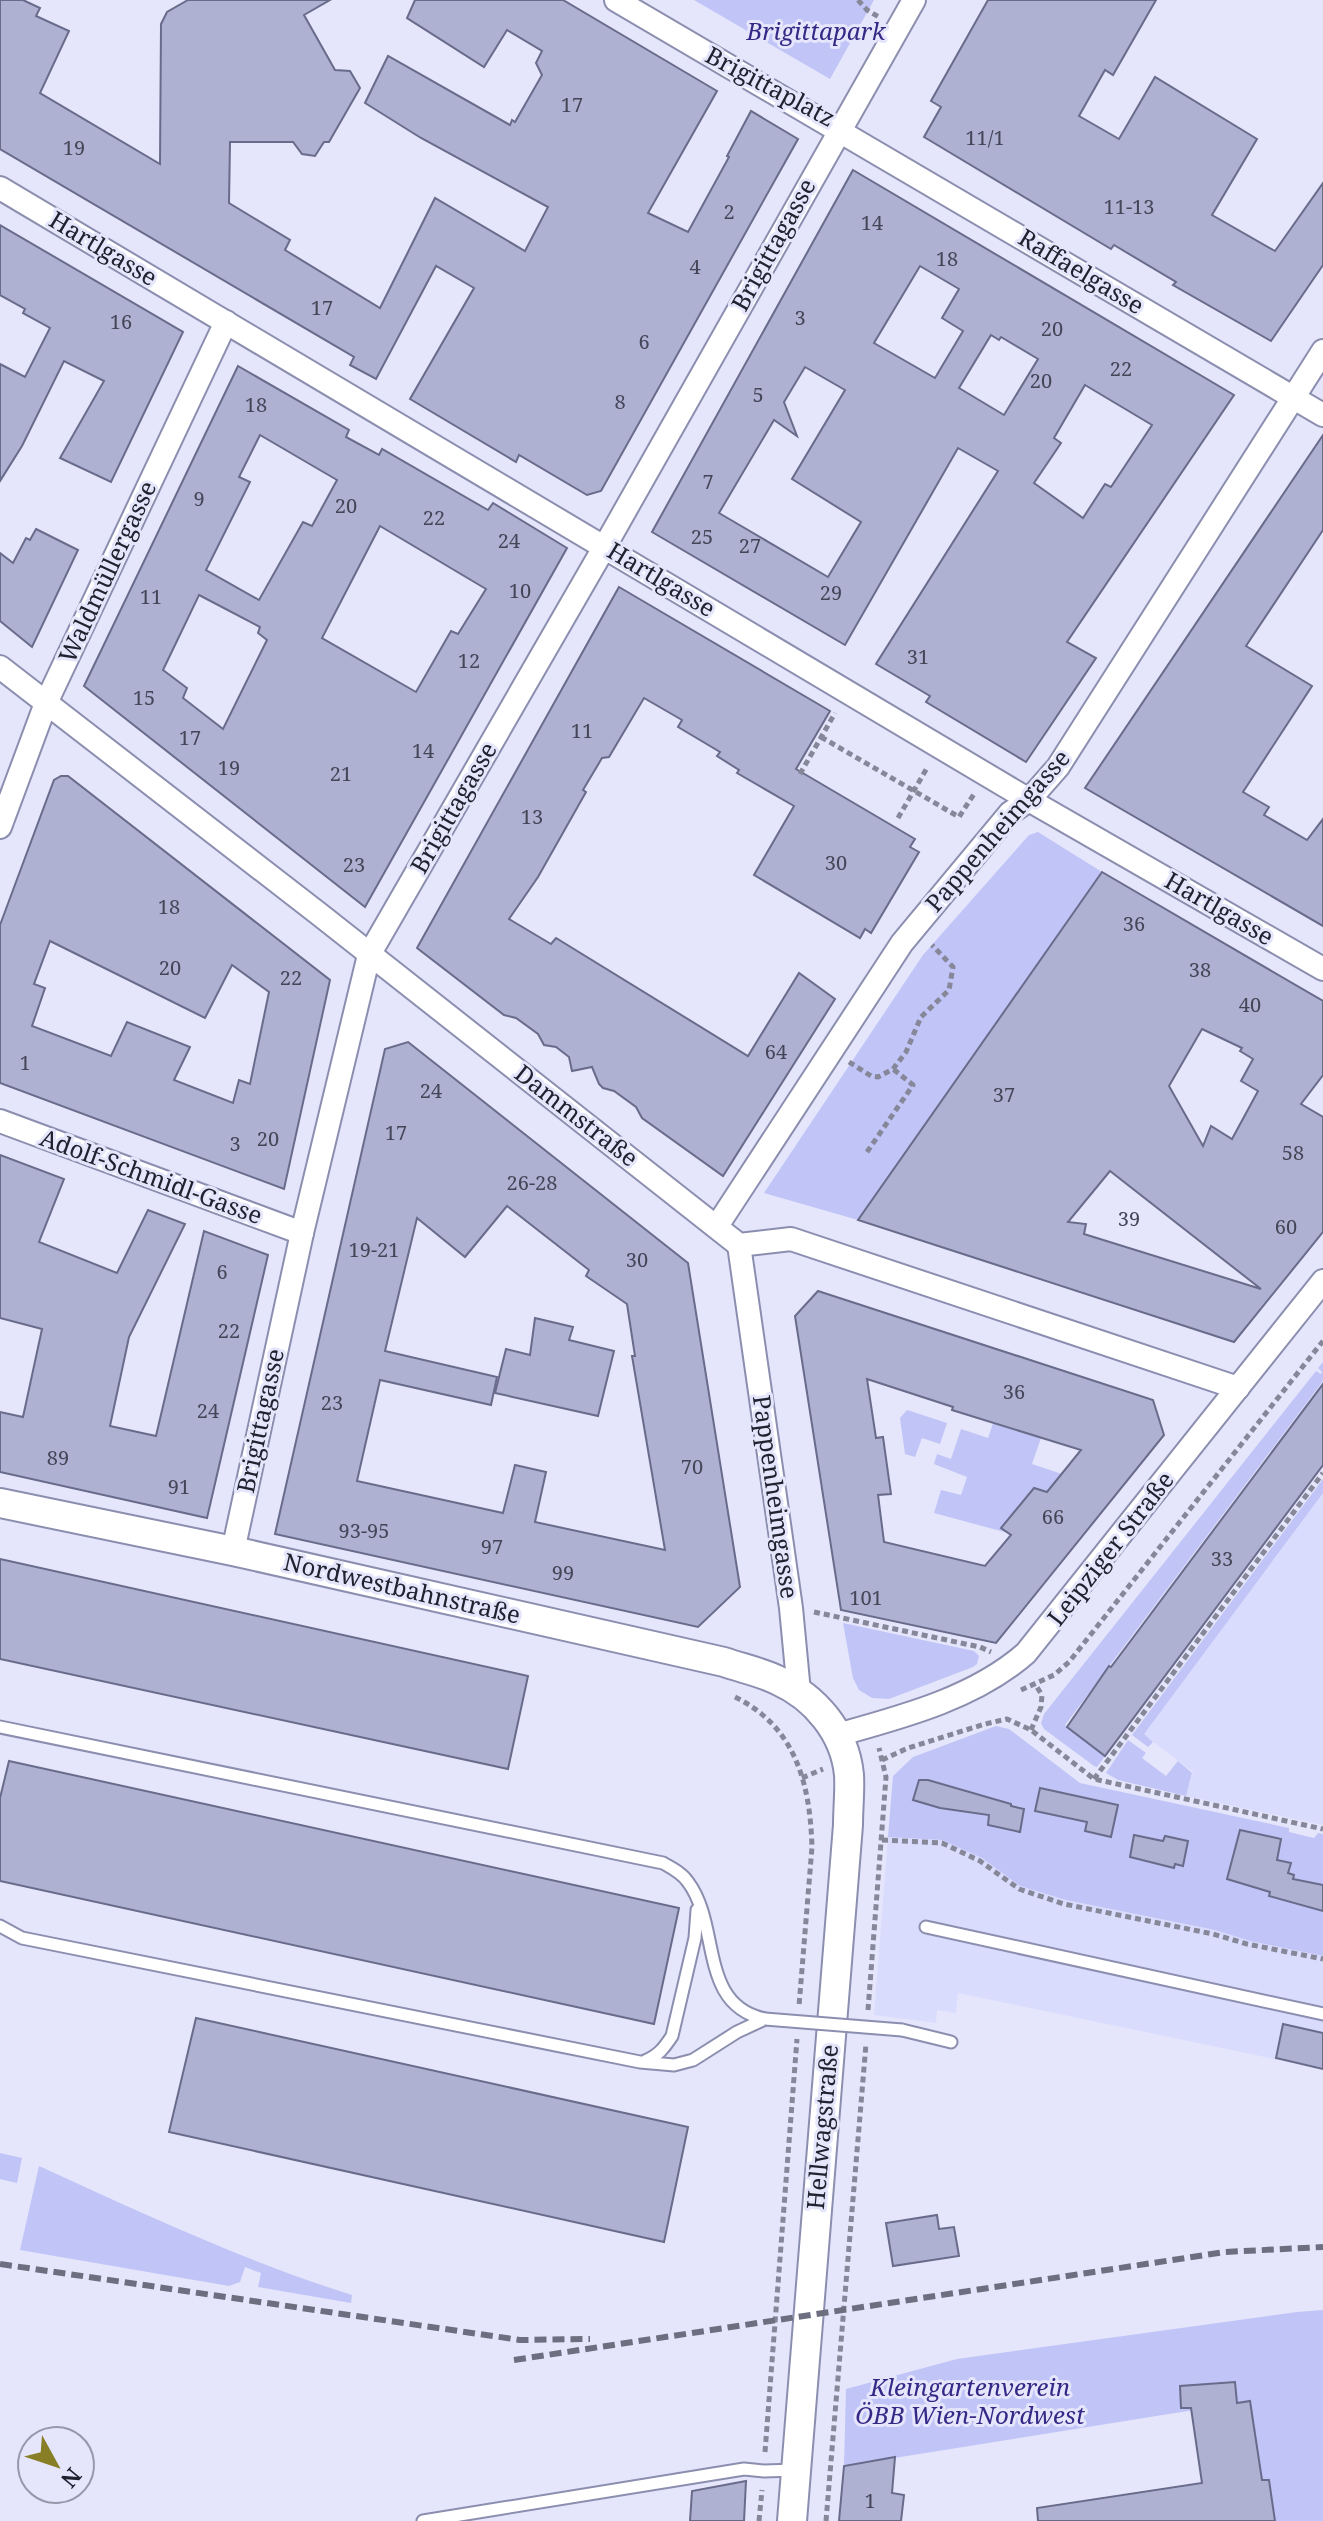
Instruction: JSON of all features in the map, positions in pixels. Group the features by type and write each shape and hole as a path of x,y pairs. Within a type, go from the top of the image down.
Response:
{"street":[{"name":"Brigittaplatz","path":"616,0 839,129 914,0"},
{"name":"Raffaelgasse","path":"839,129 1323,415"},
{"name":"Brigittagasse","path":"233,1551 302,1233 369,955 605,546 839,129"},
{"name":"Hartlgasse","path":"0,188 1029,800 1323,969"},
{"name":"Waldmüllergasse","path":"0,827 46,703 226,322"},
{"name":"Pappenheimgasse","path":"717,1226 902,943 1010,813 1029,800 1058,767 1323,351"},
{"name":"Dammstraße","path":"0,667 739,1245"},
{"name":"Adolf-Schmidl-Gasse","path":"0,1121 302,1233"},
{"path":"739,1245 791,1239 1238,1388"},
{"name":"Pappenheimgasse","path":"739,1245 791,1608 799,1692"},
{"name":"Leipziger Straße","path":"837,1735 883,1722 982,1686 1012,1666 1040,1638 1323,1281"},
{"name":"Nordwestbahnstraße","path":"0,1503 233,1551 724,1662 777,1680 799,1692"},
{"path":"799,1692 828,1720 837,1735"},
{"name":"Hellwagstraße","path":"792,2521 848,1825 849,1776 837,1735"}],"lane":[{"path":"0,1727 663,1863 688,1882 696,1897 708,1929 723,1991 740,2009 765,2019 902,2030 951,2042"},
{"path":"640,2062 655,2057 672,2036 695,1938 696,1897"},
{"path":"0,1926 22,1938 640,2062 674,2065 693,2060 737,2032 765,2019"},
{"path":"926,1927 1323,2014"},
{"path":"423,2521 744,2469 796,2470"}],"path":[{"path":"800,774 831,720"},
{"path":"821,737 959,817 987,774"},
{"path":"898,818 940,746"},
{"path":"831,1052 871,1076 878,1077 893,1069 906,1052 921,1017 949,990 953,967 915,928"},
{"path":"867,1152 913,1085 893,1069"},
{"path":"1031,1730 1041,1707 1042,1695 1036,1685 1069,1662 1323,1341"},
{"path":"1094,1779 1323,1473"},
{"path":"791,1608 980,1647 997,1654 1012,1666"},
{"path":"724,1691 753,1705 782,1734 797,1762 806,1794 812,1847 798,2017"},
{"path":"882,1760 908,1748 1007,1719 1031,1730 1094,1779 1323,1829"},
{"path":"868,2014 886,1777 879,1748"},
{"path":"882,1840 942,1843 980,1861 1019,1889 1064,1904 1323,1959"},
{"path":"826,2521 867,2030"},
{"path":"759,2521 797,2032"}],"shaded area":[{"path":"1323,1493 1323,1825 1186,1796 1193,1772 1143,1734"},
{"path":"888,1837 942,1840 982,1858 1020,1886 1066,1900 1215,1930 1250,1941 1323,1956 1323,2069 958,1993 956,2013 937,2010 936,2023 874,2015"}],"green space":[{"name":"Brigittapark","path":"694,0 874,0 830,79"},
{"path":"1038,832 1102,872 858,1220 764,1193 923,955 1029,835"},
{"path":"1323,1362 1323,1381 1065,1725 1105,1756 1097,1767 1094,1766 1044,1729 1041,1723 1044,1714 1316,1371 1321,1374 1318,1368"},
{"path":"907,1410 947,1423 940,1444 922,1438 915,1457 905,1454 900,1418"},
{"path":"993,1423 1041,1438 1032,1464 1062,1474 1047,1492 1034,1488 1008,1533 934,1513 941,1490 961,1495 967,1477 934,1464 937,1454 951,1459 961,1429 988,1438"},
{"path":"1323,1479 1323,1493 1144,1734 1153,1742 1148,1747 1132,1735"},
{"path":"843,1623 974,1651 979,1656 977,1664 889,1699 872,1698 859,1690 853,1678"},
{"path":"996,1726 1009,1729 1080,1783 1289,1828 1289,1832 1314,1838 1318,1833 1323,1834 1323,1956 1250,1941 1215,1930 1066,1900 1020,1886 982,1858 942,1840 888,1837 893,1776 913,1757"},
{"path":"1128,1740 1146,1753 1142,1758 1166,1776 1178,1761 1192,1773 1186,1796 1118,1780 1106,1773"},
{"path":"0,2153 22,2158 17,2183 0,2179"},
{"path":"39,2166 233,2252 352,2295 351,2303 258,2287 261,2273 245,2267 240,2282 229,2286 20,2250"},
{"name":"Kleingartenverein ÖBB Wien-Nordwest","path":"1323,2310 1323,2521 1270,2521 1275,2520 1269,2480 1262,2480 1250,2401 844,2466 846,2389 957,2359"}],"building":[{"path":"0,0 23,0 40,8 36,16 69,31 40,93 160,164 161,24 167,12 188,0 330,0 304,15 335,70 350,71 360,88 329,142 324,142 315,156 302,154 293,142 230,142 229,203 290,240 285,250 380,308 435,198 525,251 548,207 421,138 365,103 388,56 510,125 512,120 515,122 542,75 536,63 542,51 507,30 484,67 407,18 415,0 563,0 717,91 648,213 688,232 751,111 798,139 601,491 587,495 519,455 516,462 410,399 474,288 436,266 376,379 350,365 354,357 0,149"},
{"path":"988,0 1156,0 1113,75 1105,70 1079,116 1119,139 1155,77 1257,139 1212,215 1275,251 1323,183 1323,265 1271,341 1173,285 1176,282 1114,245 1111,249 924,137 941,107 931,101"},
{"path":"853,170 1234,395 1067,642 1096,658 1026,762 926,702 930,696 876,664 998,471 958,448 845,645 652,532","holes":["920,266 959,289 942,318 963,331 935,378 874,343","991,335 999,340 1001,337 1038,359 1004,415 959,388","805,367 845,390 792,479 861,522 828,577 719,513 774,420 797,436 784,402","1085,385 1152,425 1111,487 1105,484 1083,518 1034,483 1061,443 1054,438"]},
{"path":"0,225 183,332 111,482 60,458 104,381 64,361 22,446 0,481 0,364 25,377 50,328 0,295"},
{"path":"238,366 349,430 346,437 379,455 382,449 488,510 493,503 567,548 365,907 84,686","holes":["260,435 337,480 312,526 303,522 259,600 206,570 250,482 239,477","380,526 486,589 458,634 451,631 416,692 322,638","199,595 260,627 258,633 267,640 223,729 183,698 187,688 163,670"]},
{"path":"1323,435 1323,530 1246,646 1312,686 1243,792 1269,807 1264,815 1307,840 1323,819 1323,926 1085,788"},
{"path":"36,529 78,550 32,647 0,621 0,553 13,563 26,538 30,540"},
{"path":"619,587 830,711 796,769 915,839 910,847 919,852 871,933 865,929 860,938 754,875 794,806 737,773 739,770 717,756 720,752 678,727 682,720 644,698 609,757 602,758 538,877 509,919 551,944 556,938 748,1056 799,973 835,999 723,1176 642,1118 636,1107 614,1091 603,1088 592,1067 572,1071 569,1057 556,1047 544,1045 538,1034 516,1018 504,1015 417,948"},
{"path":"68,776 330,980 284,1189 0,1083 0,925 54,780","holes":["50,941 205,1018 232,965 269,992 250,1084 239,1080 233,1103 174,1080 190,1047 127,1022 111,1056 32,1026 45,988 34,984"]},
{"path":"1102,872 1323,1001 1323,1075 1301,1104 1323,1117 1323,1232 1234,1342 858,1220","holes":["1202,1029 1242,1048 1240,1051 1253,1059 1241,1081 1258,1091 1232,1139 1211,1126 1203,1146 1169,1086","1110,1171 1261,1289 1084,1234 1086,1224 1068,1222"]},
{"path":"408,1042 688,1263 740,1587 698,1627 275,1534 385,1049","holes":["507,1206 589,1270 586,1276 627,1304 635,1356 632,1356 665,1550 535,1522 546,1472 515,1465 503,1513 357,1481 380,1380 491,1405 497,1377 385,1351 417,1218 465,1257"]},
{"path":"0,1155 64,1179 39,1242 117,1273 148,1210 185,1224 129,1337 110,1426 156,1436 204,1231 268,1255 207,1518 0,1472 0,1412 23,1417 42,1329 0,1318"},
{"path":"818,1291 1153,1400 1164,1435 996,1643 841,1610 795,1316","holes":["867,1379 953,1407 952,1410 1081,1450 1047,1492 1034,1488 1001,1528 1011,1535 985,1566 884,1542 878,1495 891,1494 883,1437 876,1438"]},
{"path":"535,1318 573,1327 569,1340 614,1351 598,1416 495,1393 506,1349 530,1355"},
{"path":"1323,1384 1323,1465 1105,1756 1067,1727 1109,1666"},
{"path":"0,1559 528,1676 508,1769 0,1659"},
{"path":"9,1761 679,1908 654,2024 0,1881 0,1798"},
{"path":"919,1780 1024,1809 1020,1832 988,1825 989,1815 940,1808 913,1800"},
{"path":"1040,1788 1118,1805 1111,1837 1085,1831 1087,1822 1035,1811"},
{"path":"1240,1830 1281,1839 1277,1860 1291,1863 1288,1873 1294,1875 1293,1879 1323,1885 1323,1911 1269,1896 1270,1892 1227,1879"},
{"path":"1134,1835 1163,1841 1165,1836 1188,1841 1183,1866 1175,1864 1174,1868 1130,1857"},
{"path":"196,2018 688,2127 664,2242 169,2132"},
{"path":"1283,2024 1323,2033 1323,2069 1276,2058"},
{"path":"937,2215 939,2229 954,2227 959,2256 893,2266 886,2223"},
{"path":"1235,2382 1237,2403 1250,2401 1262,2480 1269,2480 1275,2521 1038,2521 1037,2508 1202,2483 1191,2408 1181,2408 1180,2386"},
{"path":"895,2457 892,2493 904,2495 901,2521 839,2521 844,2466"},
{"path":"746,2481 744,2521 690,2521 692,2491"}],"railway":[{"path":"514,2360 1225,2252 1323,2247"},
{"path":"0,2264 520,2340 590,2339"}]}
